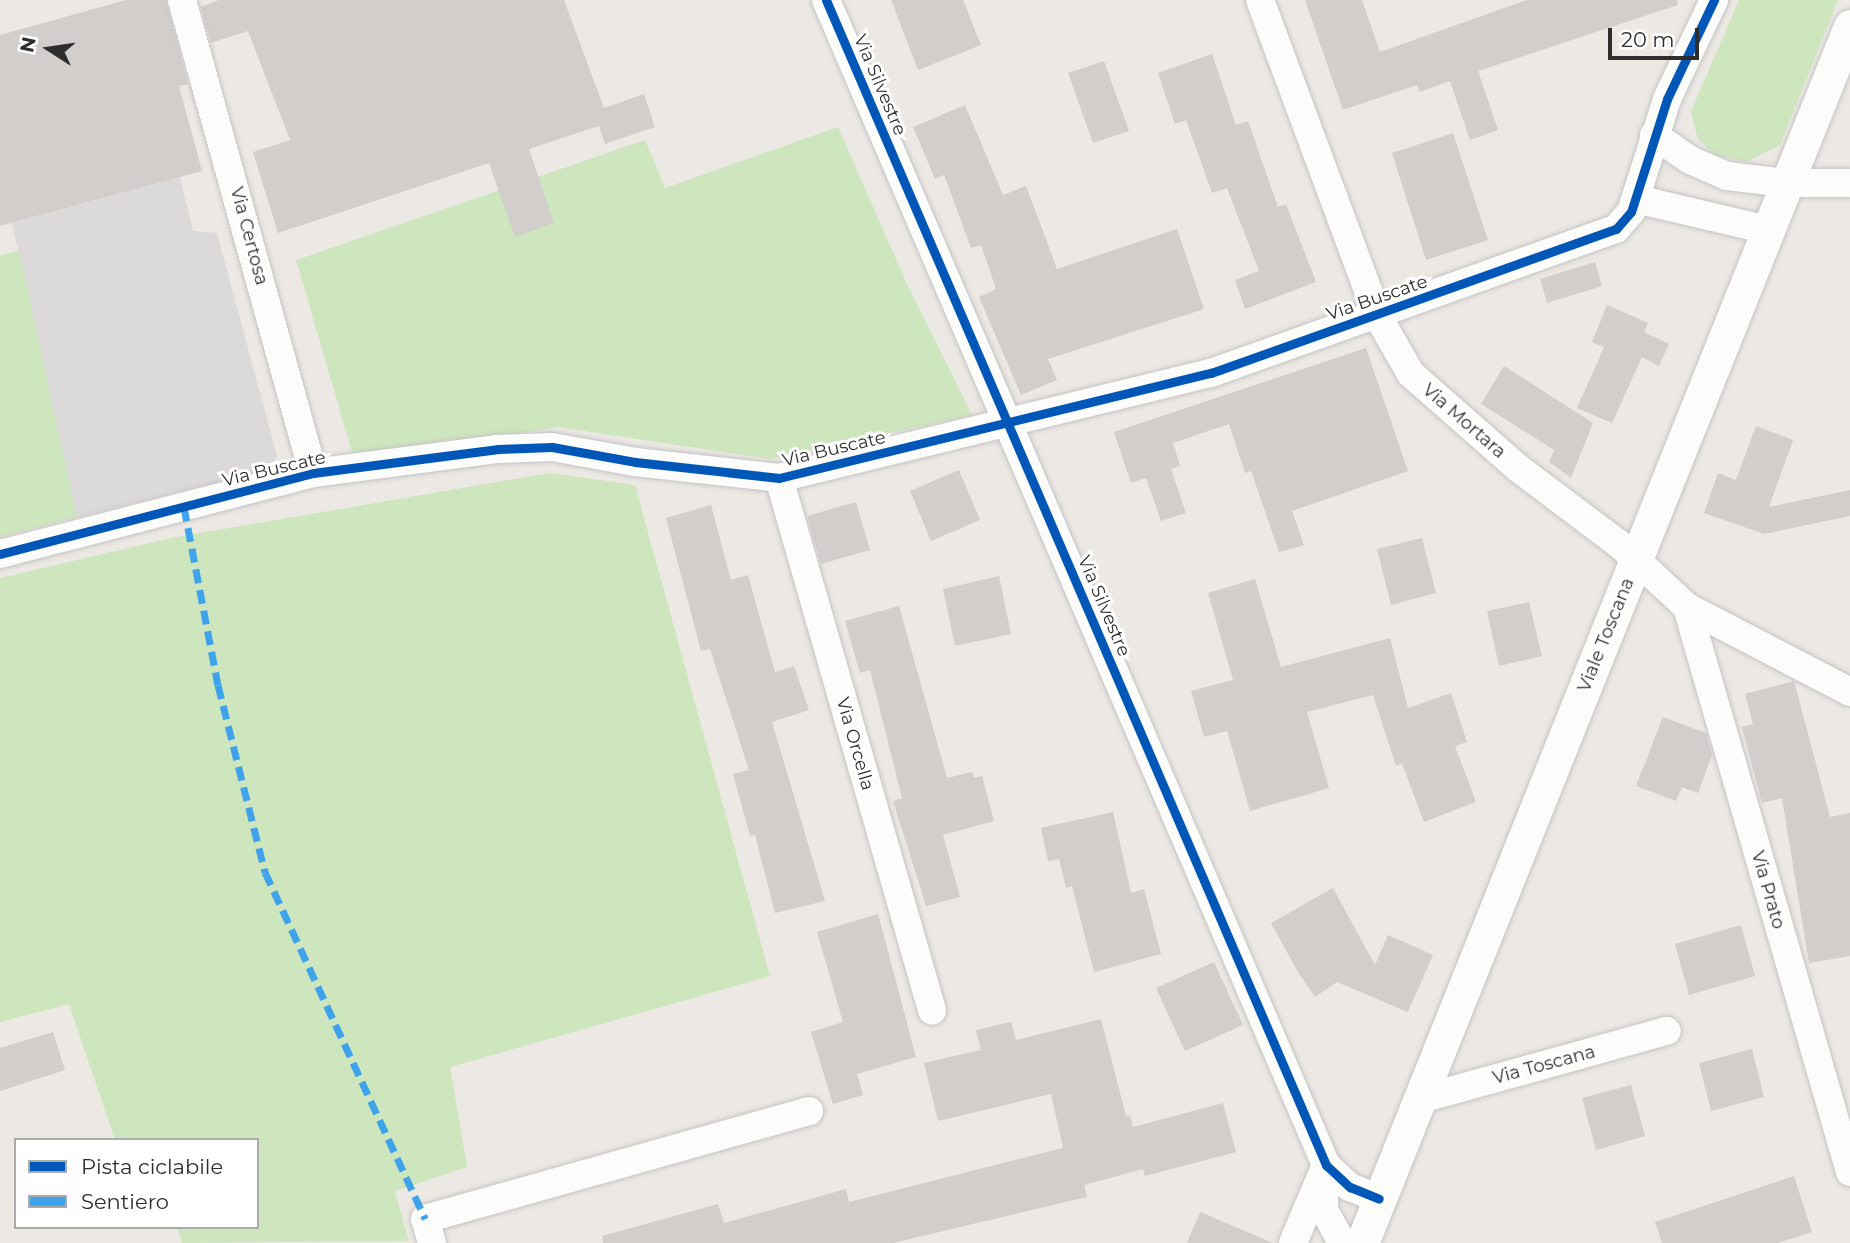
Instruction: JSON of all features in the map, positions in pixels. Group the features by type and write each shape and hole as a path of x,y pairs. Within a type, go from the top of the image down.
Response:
{"street":[{"name":"Via Silvestre","path":"825,0 1009,422 1326,1166 1324,1210 1342,1243"},
{"name":"Via Mortara","path":"1260,0 1377,315 1402,363 1432,396 1636,561 1687,607 1850,692"},
{"path":"1714,0 1654,135 1636,199 1768,230"},
{"name":"Via Certosa","path":"186,1 313,473"},
{"name":"Viale Toscana","path":"1362,1243 1850,26"},
{"path":"1654,135 1717,173 1787,183 1850,183"},
{"name":"Via Buscate","path":"0,554 313,473 535,447 779,478 1212,373 1608,234 1624,222 1636,199"},
{"name":"Via Orcella","path":"779,478 932,1010"},
{"name":"Via Prato","path":"1687,607 1850,1172"},
{"name":"Via Toscana","path":"1421,1099 1667,1031"},
{"path":"428,1231 808,1111"},
{"name":"Via Silvestre","path":"1326,1166 1350,1187 1380,1199"},
{"path":"1293,1243 1326,1166"}],"shaded area":[{"path":"180,177 193,231 217,233 277,456 269,470 77,517 12,223"}],"green space":[{"path":"1739,0 1838,0 1780,145 1746,162 1716,155 1698,140 1691,111"},
{"path":"838,127 906,282 972,415 771,459 557,427 354,459 296,260 645,140 665,188"},
{"path":"19,251 77,517 0,537 0,255"},
{"path":"550,473 635,485 770,976 450,1067 467,1167 395,1191 409,1241 182,1243 178,1229 259,1229 259,1138 114,1138 69,1004 0,1022 0,578 171,538"}],"building":[{"path":"126,0 166,0 188,84 179,86 202,171 0,226 0,35"},
{"path":"219,0 564,0 604,108 644,94 655,127 605,144 599,126 529,149 554,223 515,237 489,163 278,233 253,152 290,140 248,31 211,43 201,7"},
{"path":"891,0 963,0 981,45 918,70"},
{"path":"1305,0 1362,0 1380,52 1527,0 1677,0 1678,5 1478,71 1498,130 1470,140 1450,81 1420,92 1417,85 1343,110"},
{"path":"1212,54 1236,125 1248,121 1278,207 1286,204 1316,282 1245,309 1235,280 1259,271 1227,188 1212,193 1186,120 1175,124 1158,73"},
{"path":"1104,61 1129,131 1093,143 1068,73"},
{"path":"965,105 1003,195 1026,186 1057,269 1177,229 1204,309 1048,359 1057,380 1021,395 979,297 996,289 981,245 971,248 944,175 935,179 913,127"},
{"path":"1453,133 1488,240 1426,260 1392,153"},
{"path":"1595,262 1602,286 1547,303 1540,279"},
{"path":"1607,305 1648,323 1644,332 1669,344 1659,366 1642,357 1612,423 1577,408 1604,347 1592,342"},
{"path":"1366,348 1408,471 1292,511 1304,545 1279,552 1251,471 1245,473 1229,424 1173,443 1180,466 1171,469 1186,513 1161,521 1146,478 1131,483 1114,432"},
{"path":"1504,366 1593,423 1571,478 1549,462 1554,450 1481,404"},
{"path":"1756,426 1793,440 1769,507 1850,490 1850,516 1764,534 1704,513 1718,473 1736,480"},
{"path":"959,470 980,520 931,541 910,491"},
{"path":"856,502 870,550 821,564 807,516"},
{"path":"711,505 731,580 748,575 775,672 794,666 809,710 772,722 825,901 775,913 755,835 750,836 733,774 749,770 710,649 701,651 666,518"},
{"path":"1422,538 1436,593 1391,605 1377,549"},
{"path":"999,576 1011,634 955,646 943,589"},
{"path":"1255,579 1281,667 1390,638 1408,708 1451,693 1467,742 1455,746 1476,802 1424,822 1402,763 1396,766 1373,695 1307,712 1329,788 1250,811 1227,731 1204,737 1191,691 1233,680 1208,593"},
{"path":"1529,602 1542,656 1499,666 1487,611"},
{"path":"899,606 947,778 972,772 974,778 982,776 994,821 943,835 960,897 926,906 893,801 902,798 870,670 860,673 845,621"},
{"path":"1794,681 1830,817 1850,813 1850,956 1809,963 1782,798 1762,803 1742,727 1753,724 1745,694"},
{"path":"1663,717 1706,733 1712,755 1698,793 1682,787 1676,801 1636,786"},
{"path":"1113,812 1131,893 1144,889 1161,954 1094,972 1072,886 1066,888 1059,859 1048,861 1041,828"},
{"path":"1333,888 1375,965 1388,935 1433,955 1408,1012 1337,982 1315,997 1298,972 1271,923"},
{"path":"878,914 916,1057 857,1074 863,1095 833,1104 811,1032 843,1022 817,932"},
{"path":"1741,925 1755,976 1689,995 1675,944"},
{"path":"1214,962 1243,1025 1185,1051 1156,988"},
{"path":"1101,1019 1126,1116 1130,1115 1133,1127 1223,1103 1236,1152 1145,1176 1143,1169 1084,1185 1087,1197 893,1243 603,1243 602,1236 718,1204 724,1223 846,1189 849,1202 1063,1148 1051,1094 938,1121 924,1063 981,1050 976,1030 1011,1022 1016,1040"},
{"path":"53,1032 65,1070 0,1091 0,1048"},
{"path":"1752,1049 1764,1097 1711,1111 1699,1063"},
{"path":"1631,1085 1645,1136 1596,1150 1582,1098"},
{"path":"1794,1176 1812,1232 1778,1243 1662,1243 1655,1222"},
{"path":"1200,1212 1273,1243 1187,1243"}],"marked path":[{"path":"184,507 218,685 265,872 425,1219"}],"cycle path":[{"path":"826,0 1326,1165 1350,1187 1379,1199"},
{"path":"0,554 313,473 498,449 552,447 635,462 779,478 1211,373 1616,229 1631,212 1667,99 1714,0"}]}
